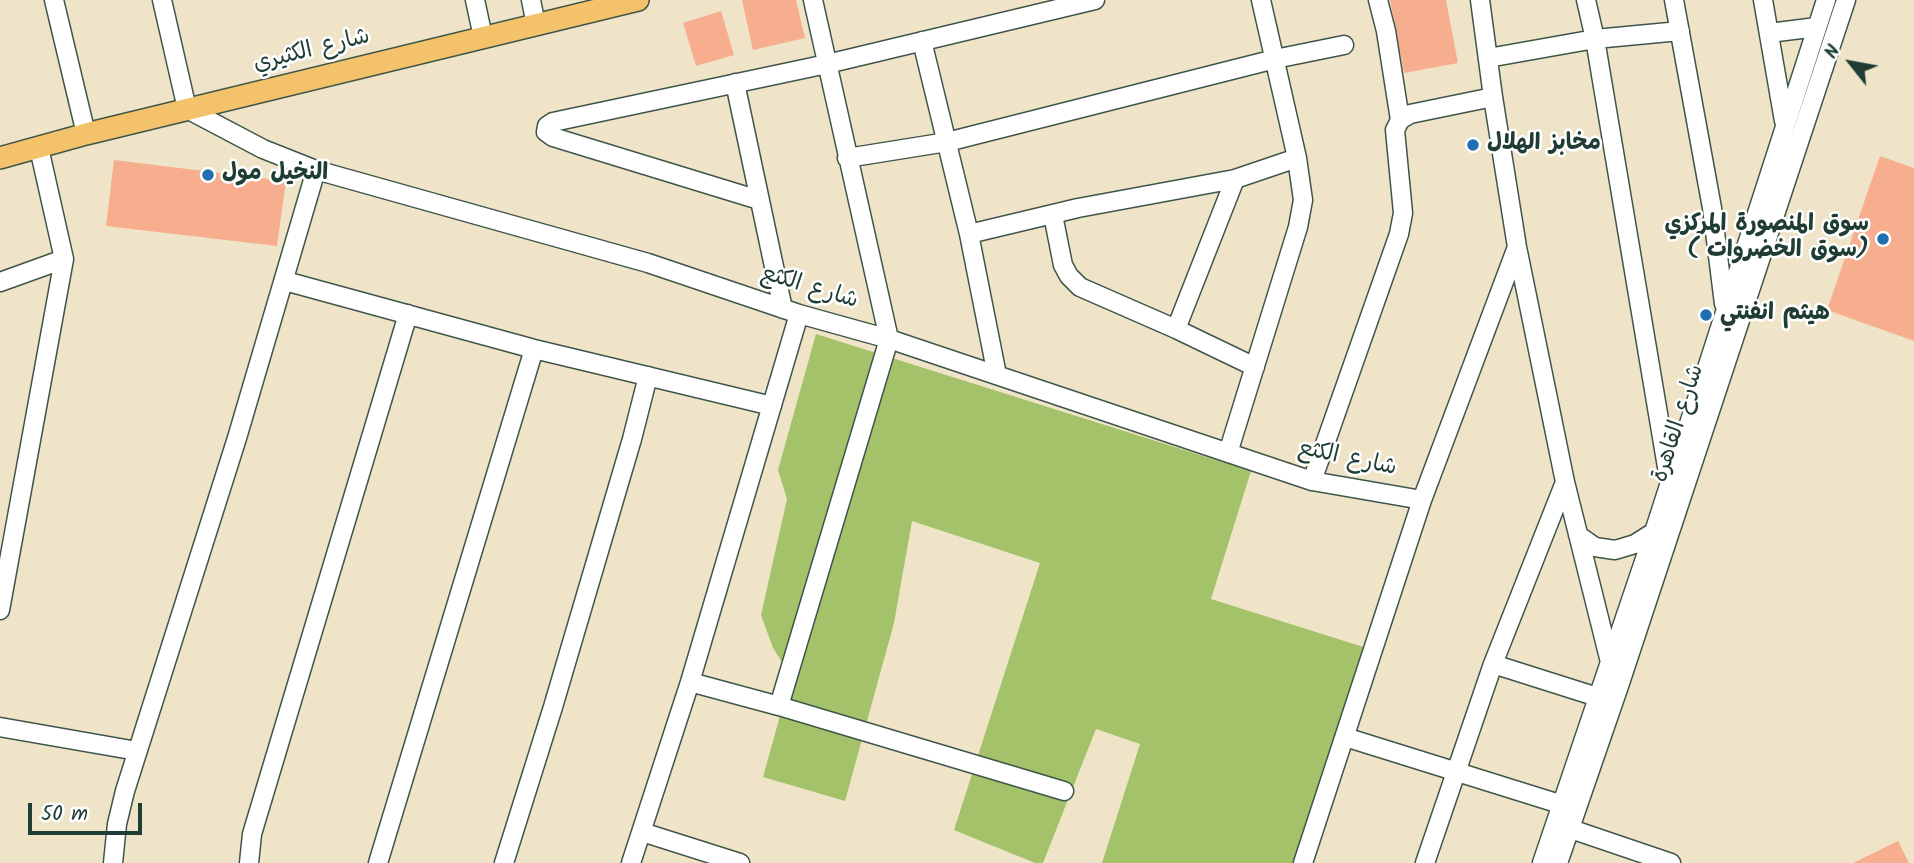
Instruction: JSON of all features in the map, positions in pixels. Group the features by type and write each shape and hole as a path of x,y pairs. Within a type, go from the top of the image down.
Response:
{"main road":[{"name":"شارع الكثيري","path":"0,159 86,134 638,0"}],"street":[{"path":"54,0 86,134"},
{"path":"162,0 187,109"},
{"path":"475,0 483,37"},
{"path":"531,0 536,25"},
{"path":"779,706 889,339 813,0"},
{"path":"759,200 554,138 546,132 547,126 553,121 827,64 1095,0"},
{"path":"1228,453 1298,227 1303,200 1297,158 1261,0"},
{"path":"1378,0 1386,31 1400,120"},
{"path":"1480,0 1517,247 1565,482 1610,664 1611,695 1493,664"},
{"path":"1586,0 1595,39 1670,485"},
{"path":"1674,0 1712,208 1725,311"},
{"path":"1763,0 1785,126"},
{"name":"شارع القاهرة","path":"1610,664 1826,0"},
{"name":"شارع القاهرة","path":"1542,863 1563,827 1611,695 1846,0"},
{"path":"1769,33 1817,27"},
{"path":"1488,58 1595,39 1681,31"},
{"path":"922,41 969,234 997,374"},
{"path":"847,158 947,142 1275,59 1344,45"},
{"path":"631,863 690,682 772,406 791,311 759,200 735,83"},
{"path":"1312,481 1399,234 1403,213 1395,130 1400,120 1410,114 1493,97"},
{"name":"شارع الكثع","path":"187,109 263,149 316,170 648,263 791,311 997,374 1312,481 1422,500"},
{"path":"0,610 64,259 39,148"},
{"path":"969,234 1078,208 1235,179 1297,158"},
{"path":"113,863 117,824 137,751 162,680 285,281 316,170"},
{"path":"1176,328 1235,179"},
{"path":"1053,215 1063,265 1080,287 1176,328 1255,367"},
{"path":"1303,863 1422,500 1517,247"},
{"path":"0,282 64,259"},
{"path":"285,281 534,349 772,406"},
{"path":"250,863 252,834 408,314"},
{"path":"378,863 534,349"},
{"path":"504,863 553,707 648,376"},
{"path":"1424,863 1493,664 1565,482"},
{"path":"1578,536 1595,548 1615,550 1635,544 1654,532"},
{"path":"690,682 1064,791"},
{"name":"شارع القاهرة","path":"1558,863 1563,805 1611,695"},
{"path":"0,727 137,751"},
{"path":"1345,737 1563,805"},
{"path":"1563,827 1671,863"},
{"path":"642,832 740,863"}],"green space":[{"path":"816,334 1251,471 1211,599 1373,650 1305,863 1102,863 1140,744 1096,729 1043,863 1035,863 954,830 1040,563 912,521 894,623 845,801 763,777 791,676 773,648 761,615 787,499 778,470"}],"building":[{"path":"742,0 796,0 805,38 753,50"},
{"path":"1390,0 1446,0 1458,63 1404,73"},
{"path":"721,11 734,55 696,66 683,23"},
{"name":"سوق المنصورة المركزي ( سوق الخضروات)","path":"1880,156 1914,168 1914,341 1827,310"},
{"path":"114,160 286,181 277,246 106,226"},
{"path":"1898,841 1909,863 1853,863"}],"place":[{"name":"مخابز الهلال","path":"1473,145"},
{"name":"النخيل مول","path":"208,175"},
{"name":"سوق المنصورة المركزي ( سوق الخضروات)","path":"1883,239"},
{"name":"هيثم انفنتي","path":"1706,315"}]}
